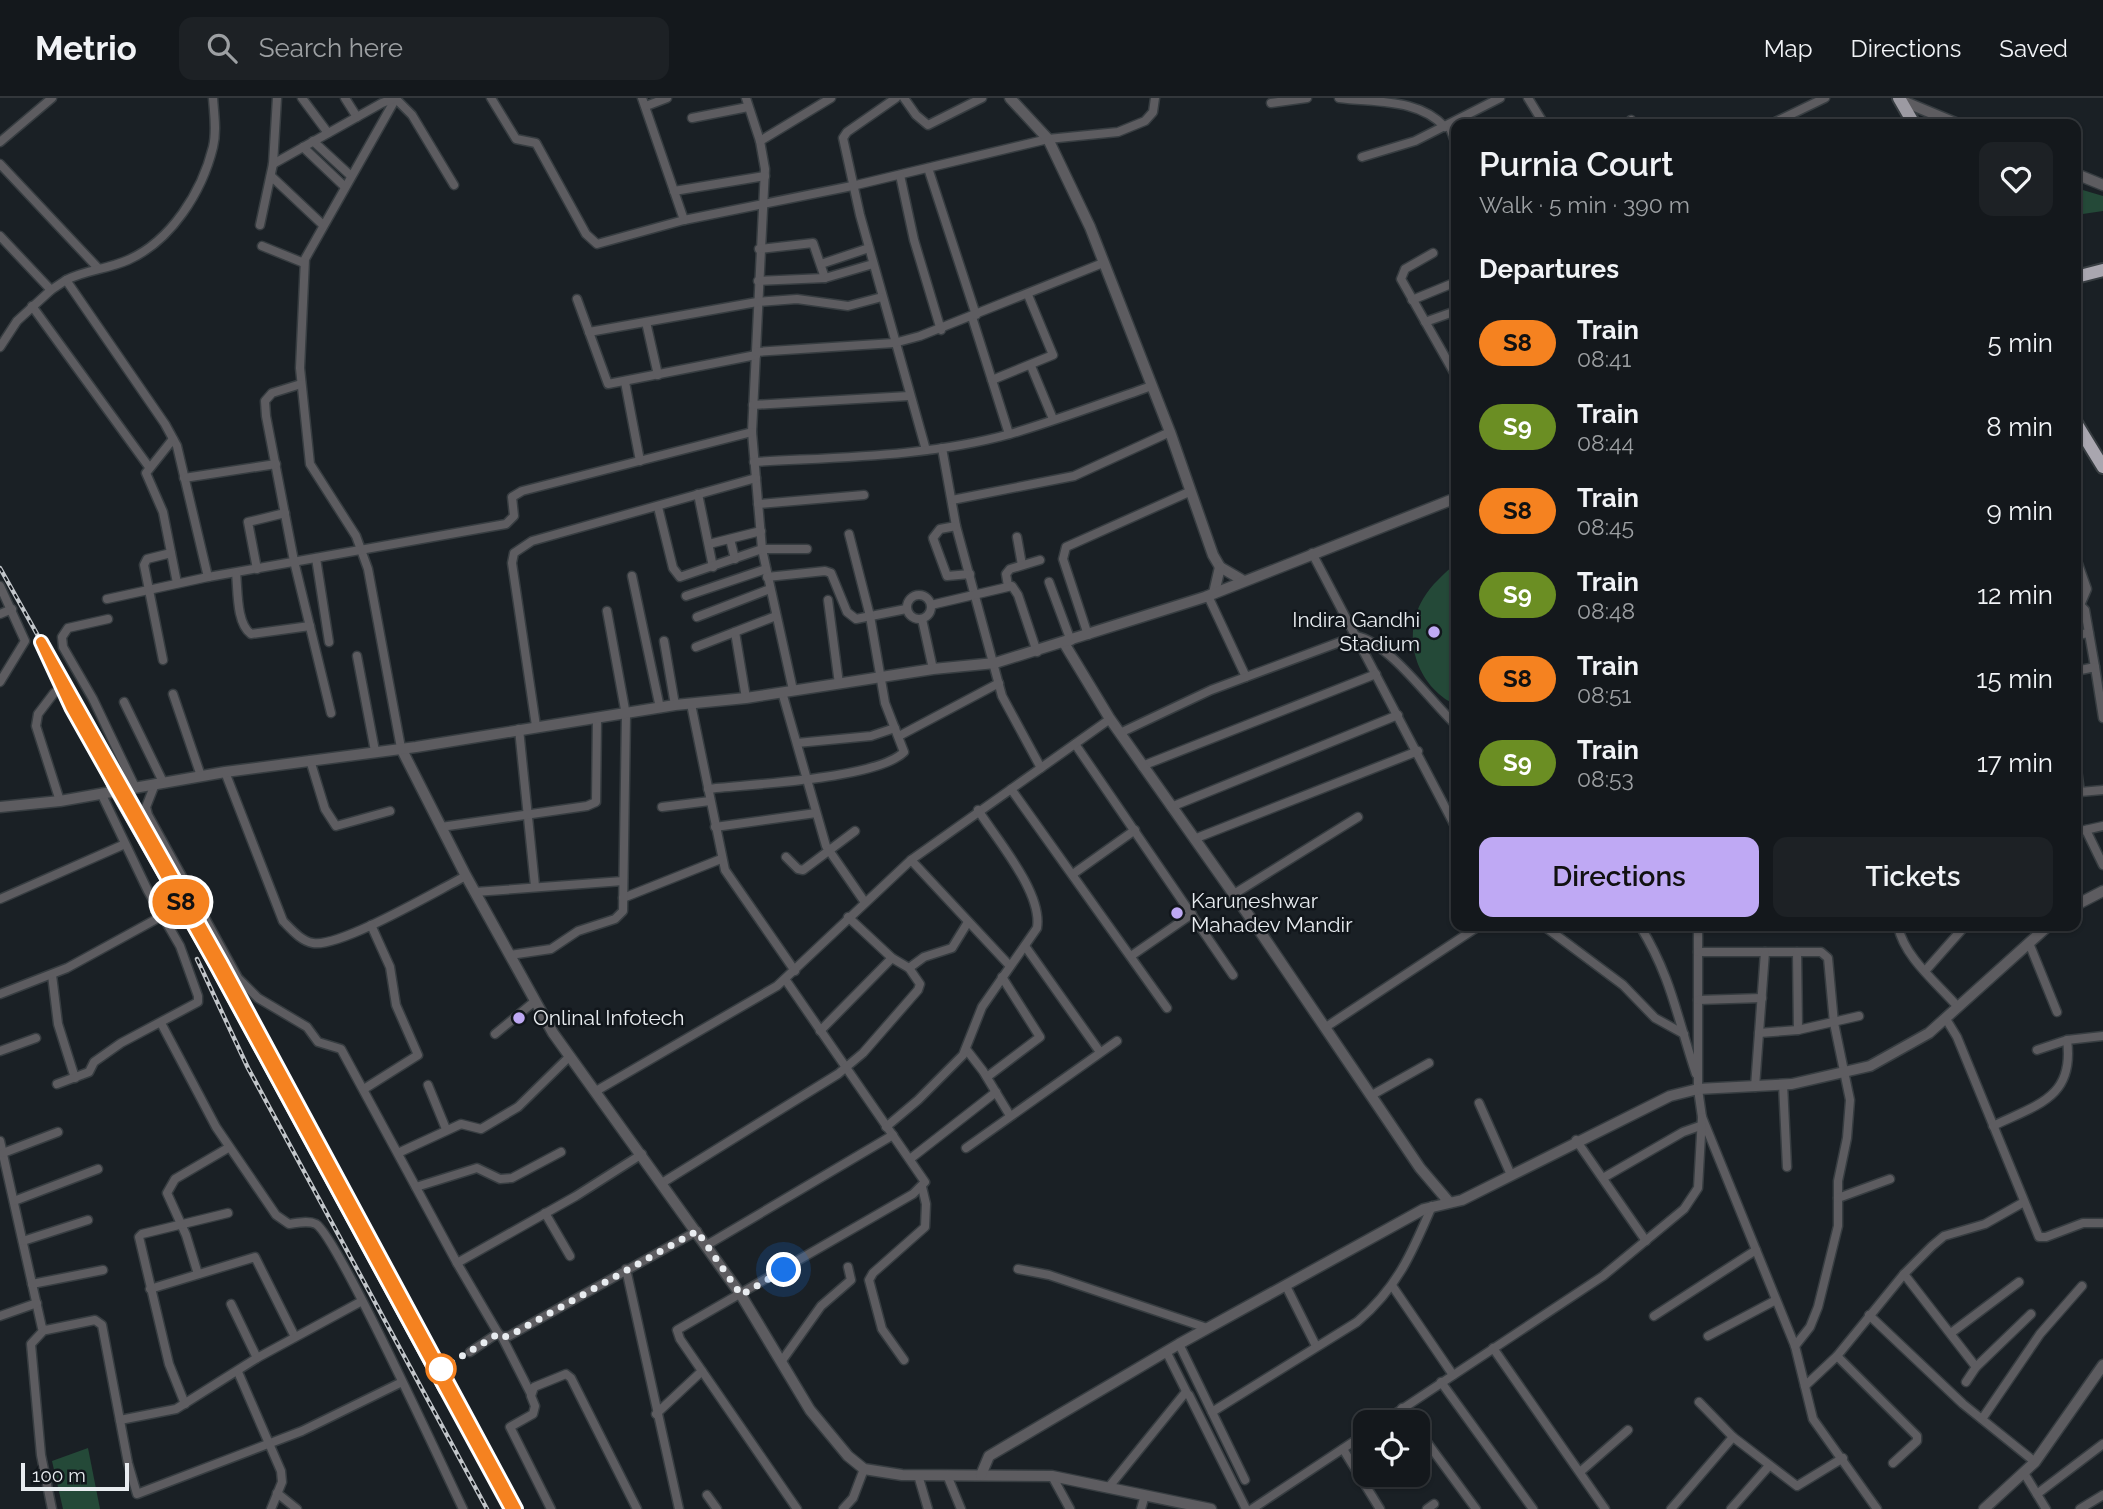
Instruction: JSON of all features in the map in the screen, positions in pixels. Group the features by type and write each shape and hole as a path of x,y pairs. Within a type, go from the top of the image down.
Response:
{"highway":[{"path":"2081,276 2103,270"},
{"path":"2081,431 2103,467"}],"street":[{"path":"0,142 52,98"},
{"path":"0,346 3,334 51,290 66,280 125,262 145,252 168,232 188,202 213,146 213,98"},
{"path":"260,225 273,163 277,98"},
{"path":"302,98 328,133"},
{"path":"345,98 357,117"},
{"path":"273,163 396,98"},
{"path":"396,98 304,263 301,384 310,464 362,550 401,748 466,876 535,1001 569,1057 642,1154 741,1295 810,1410 848,1456 864,1469 918,1475 1052,1476 1211,1509"},
{"path":"396,98 412,115 454,184"},
{"path":"491,98 516,139 536,143 592,242 605,243 684,220 852,186 1048,139 1118,132 1136,126 1153,111 1155,98"},
{"path":"667,98 644,102 684,220"},
{"path":"760,141 831,98"},
{"path":"896,98 844,135 852,186 926,450"},
{"path":"904,98 916,116 928,125 982,98"},
{"path":"1010,98 1048,139 1090,227 1170,432 1189,492 1220,567 1244,581"},
{"path":"1271,103 1307,98"},
{"path":"1339,98 1416,107 1447,126 1451,134"},
{"path":"1460,119 1500,98"},
{"path":"1528,98 1541,119"},
{"path":"1781,119 1825,98"},
{"path":"692,118 747,103 760,141 765,176 759,249 752,432 762,549 805,777 829,851 864,901"},
{"path":"1903,104 1944,119"},
{"path":"1362,157 1415,141 1451,124"},
{"path":"313,141 351,176"},
{"path":"303,147 345,187"},
{"path":"0,164 99,268"},
{"path":"928,168 1009,434"},
{"path":"900,175 914,240 941,330"},
{"path":"271,176 324,225"},
{"path":"674,191 765,176"},
{"path":"2081,176 2103,185"},
{"path":"0,236 51,290"},
{"path":"759,249 808,242 816,247 825,278"},
{"path":"261,246 304,263"},
{"path":"821,264 869,248"},
{"path":"1433,253 1402,273 1401,279 1451,368"},
{"path":"577,299 605,381 612,384 756,353 894,343 941,330 1103,263"},
{"path":"758,281 825,278 873,264"},
{"path":"66,280 173,439 208,577"},
{"path":"1412,300 1451,284"},
{"path":"992,380 1048,359 1053,352 1028,296"},
{"path":"589,332 757,302 797,299 848,306 882,297"},
{"path":"32,306 149,467"},
{"path":"1425,323 1451,313"},
{"path":"646,322 657,375"},
{"path":"1447,361 1451,359"},
{"path":"1031,366 1053,419"},
{"path":"625,382 640,461"},
{"path":"301,384 272,393 265,401 294,561 331,713"},
{"path":"754,462 942,447 1009,434 1152,386"},
{"path":"753,405 909,396"},
{"path":"107,599 208,577 506,524 514,516 511,501 517,493 752,432"},
{"path":"952,499 1074,476 1170,432"},
{"path":"173,439 149,467 147,480 163,512 177,583"},
{"path":"942,447 956,526 999,683 1007,708 1041,768"},
{"path":"184,478 276,464"},
{"path":"536,726 512,563 514,553 532,541 756,478"},
{"path":"1088,635 1063,559 1066,547 1189,492"},
{"path":"698,494 713,567"},
{"path":"758,504 864,495"},
{"path":"0,807 60,801 225,772 626,715 675,705 746,698 933,669 995,663 1037,652 1211,594 1451,500"},
{"path":"658,506 675,575 687,576 762,549 807,549"},
{"path":"257,569 248,522 285,513"},
{"path":"956,526 940,529 933,538 947,576 970,574"},
{"path":"709,544 761,531"},
{"path":"708,789 866,769 902,755 904,748 885,704 870,616 849,534"},
{"path":"1017,537 1023,565"},
{"path":"730,539 735,559"},
{"path":"163,660 145,562 171,553"},
{"path":"1312,553 1451,818"},
{"path":"316,558 329,642"},
{"path":"1008,586 1007,572 1040,560"},
{"path":"1220,567 1211,594 1246,677"},
{"path":"686,596 767,573 825,571 835,579 850,616 856,619 906,609"},
{"path":"2081,572 2087,589 2081,598"},
{"path":"236,573 242,619 246,630 251,634 310,626"},
{"path":"632,576 660,708"},
{"path":"1049,582 1068,642 1110,719 1234,894 1432,1184 1449,1202"},
{"path":"0,586 25,641 0,682"},
{"path":"931,605 1012,586 1018,594 1037,652"},
{"path":"697,617 770,589"},
{"path":"916,595 927,598 931,605 929,614 922,619 914,619 906,609 909,598 916,595"},
{"path":"828,600 839,684"},
{"path":"0,614 12,609"},
{"path":"2081,610 2089,633 2103,718"},
{"path":"510,955 551,949 584,928 615,919 624,911 626,715 607,611"},
{"path":"696,647 776,616"},
{"path":"922,619 933,669"},
{"path":"108,620 68,628 62,637 63,647 93,699 135,787"},
{"path":"735,632 746,698"},
{"path":"2081,634 2089,633"},
{"path":"1120,733 1161,712 1246,677 1356,636 1368,638 1383,650 1451,720"},
{"path":"664,641 675,705"},
{"path":"357,656 375,751"},
{"path":"2081,670 2095,667"},
{"path":"1142,766 1376,674"},
{"path":"797,743 897,732 999,683"},
{"path":"54,693 42,706 36,726 60,801"},
{"path":"173,694 201,776"},
{"path":"124,702 159,783"},
{"path":"691,704 721,859 732,883 795,971"},
{"path":"1171,807 1398,715"},
{"path":"441,827 596,802 597,719"},
{"path":"596,1091 785,979 864,901 911,860 1110,719"},
{"path":"519,729 535,886"},
{"path":"1074,744 1233,975"},
{"path":"1194,839 1418,751"},
{"path":"310,761 325,809 336,826 390,811"},
{"path":"225,772 283,921 292,931 311,943 321,944 371,925 466,876"},
{"path":"159,783 146,807 148,815 238,978 258,998 307,1027 318,1042 341,1049 457,1263 500,1335 531,1394 535,1411 514,1423 510,1431 551,1509"},
{"path":"1011,789 1167,1008"},
{"path":"2081,793 2103,790"},
{"path":"57,1084 89,1072 94,1062 121,1043 194,1006 198,996 180,946 162,916 101,793"},
{"path":"662,807 710,800"},
{"path":"886,1126 918,1100 966,1049 982,1007 1037,928 1036,906 1032,893 978,810"},
{"path":"715,827 816,813"},
{"path":"1234,894 1358,817"},
{"path":"2081,831 2103,826"},
{"path":"1073,874 1135,830"},
{"path":"2085,830 2103,865"},
{"path":"786,857 800,870 855,831"},
{"path":"0,899 58,876 125,844"},
{"path":"623,898 721,859"},
{"path":"911,860 1010,966"},
{"path":"475,892 623,881"},
{"path":"2081,902 2103,891"},
{"path":"1131,956 1192,914"},
{"path":"0,994 52,975 162,916"},
{"path":"662,1183 845,1068 863,1053 918,990 920,984 909,968 892,958 848,917"},
{"path":"909,968 924,957 952,947 968,922"},
{"path":"364,1089 418,1055 396,1005 390,967 371,925"},
{"path":"1326,1027 1471,931"},
{"path":"1551,931 1623,985 1655,1018 1684,1034"},
{"path":"1643,931 1658,955 1671,987 1698,1085"},
{"path":"1399,1410 1602,1276 1684,1209 1698,1188 1701,1122 1698,1085 1698,931"},
{"path":"1899,931 1900,937 1957,1006"},
{"path":"1926,970 1959,931"},
{"path":"981,1475 989,1457 1178,1344 1428,1207 1462,1200 1576,1140 1698,1085 1755,1087 1783,1084 1870,1066 1929,1033 2042,931"},
{"path":"2029,943 2057,1012"},
{"path":"1025,946 1100,1052"},
{"path":"1698,952 1826,953 1834,1023 1842,1072 1850,1100 1838,1198 1838,1226 1818,1307 1810,1327 1795,1346"},
{"path":"1755,1087 1765,952"},
{"path":"1797,952 1798,1030"},
{"path":"820,1031 892,958"},
{"path":"52,975 58,1024 75,1078"},
{"path":"987,1077 1040,1037 1002,977"},
{"path":"785,979 924,1178 922,1187 926,1204 925,1227 873,1273 869,1280 882,1329 904,1360"},
{"path":"1698,1000 1762,998"},
{"path":"495,1034 535,1001"},
{"path":"1759,1033 1798,1030 1858,1016"},
{"path":"1946,1018 1957,1037 2024,1202 2042,1238 2083,1223 2103,1223"},
{"path":"162,1023 228,1148 283,1222 309,1222 322,1230 362,1301 463,1509"},
{"path":"2038,1049 2067,1040 2103,1036"},
{"path":"0,1051 36,1038"},
{"path":"1993,1126 2053,1097 2062,1086 2070,1058 2067,1040"},
{"path":"966,1148 1009,1114 1116,1041"},
{"path":"966,1049 1009,1114"},
{"path":"398,1153 461,1124 481,1129 511,1112 569,1057"},
{"path":"1372,1095 1429,1063"},
{"path":"1783,1084 1787,1167"},
{"path":"428,1085 446,1129"},
{"path":"910,1158 996,1092"},
{"path":"1479,1103 1511,1175"},
{"path":"1602,1178 1701,1122"},
{"path":"1701,1122 1795,1346 1813,1419 1877,1509"},
{"path":"3,1153 58,1132"},
{"path":"707,1245 892,1135"},
{"path":"1576,1140 1646,1241"},
{"path":"0,1141 4,1175 14,1201 44,1330"},
{"path":"198,1274 182,1224 169,1202 169,1184 228,1148"},
{"path":"416,1187 477,1168 484,1169 500,1179 512,1178 561,1152"},
{"path":"457,1263 642,1154"},
{"path":"14,1201 98,1169"},
{"path":"1838,1198 1890,1180"},
{"path":"1212,1412 1357,1322 1393,1287 1428,1207 1432,1184"},
{"path":"797,1509 677,1330 922,1187"},
{"path":"1805,1386 1837,1356 1904,1273 1944,1236 1984,1224 2024,1202"},
{"path":"185,1404 169,1364 138,1237 228,1213"},
{"path":"545,1213 570,1256"},
{"path":"23,1241 88,1220"},
{"path":"470,1352 697,1231"},
{"path":"1654,1316 1756,1250"},
{"path":"150,1289 254,1257 295,1337"},
{"path":"781,1362 821,1306 851,1280 848,1267"},
{"path":"626,1269 679,1509"},
{"path":"1018,1269 1049,1275 1207,1328"},
{"path":"33,1284 103,1270"},
{"path":"1904,1273 1976,1367"},
{"path":"1951,1333 2019,1282"},
{"path":"1286,1286 1316,1346"},
{"path":"1982,1419 2040,1334 2082,1286"},
{"path":"1393,1287 1453,1375"},
{"path":"1708,1336 1776,1300"},
{"path":"120,1420 166,1413 185,1404 257,1358 362,1301"},
{"path":"0,1316 37,1303"},
{"path":"230,1304 257,1358"},
{"path":"1966,1382 1976,1367 2031,1314"},
{"path":"1869,1315 1982,1419 2035,1462"},
{"path":"52,1509 41,1455 31,1344 44,1330 100,1321 107,1343 134,1490 141,1495 302,1432 400,1383"},
{"path":"1178,1344 1245,1480"},
{"path":"1493,1349 1605,1509"},
{"path":"1166,1351 1246,1509"},
{"path":"1837,1356 1917,1436 1917,1441 1893,1463"},
{"path":"1984,1509 2035,1462 2103,1364"},
{"path":"656,1414 702,1371"},
{"path":"238,1372 282,1477 271,1509"},
{"path":"531,1394 534,1387 569,1375 636,1507 626,1509"},
{"path":"1441,1382 1534,1509"},
{"path":"1108,1488 1187,1393"},
{"path":"1699,1402 1733,1437 1768,1467 1801,1487 1843,1458"},
{"path":"1580,1472 1628,1430"},
{"path":"1671,1509 1733,1437"},
{"path":"1252,1509 1353,1442"},
{"path":"2037,1494 2103,1444"},
{"path":"1430,1446 1476,1509"},
{"path":"1343,1449 1380,1509"},
{"path":"1731,1509 1768,1467"},
{"path":"848,1508 864,1469"},
{"path":"2024,1473 2046,1509"},
{"path":"918,1475 928,1509"},
{"path":"947,1475 961,1509"},
{"path":"1052,1476 1070,1509"},
{"path":"277,1493 297,1509"},
{"path":"707,1495 717,1509"},
{"path":"1141,1509 1145,1495"},
{"path":"2080,1509 2103,1495"}],"green space":[{"path":"2081,189 2103,196 2103,211 2081,214"},
{"name":"Indira Gandhi Stadium","path":"1451,568 1451,702 1431,686 1422,673 1413,644 1416,613 1434,584"},
{"path":"88,1448 100,1509 63,1509 52,1461"}],"railway":[{"path":"0,568 221,962 516,1509"},
{"path":"83,734 111,791 211,967 441,1392"},
{"path":"197,959 248,1068 487,1509"}],"train":[{"name":"S8","path":"511,1509 216,965 71,707 41,642 221,962 516,1509"}],"place":[{"name":"Indira Gandhi Stadium","path":"1434,632"},
{"name":"Karuneshwar Mahadev Mandir","path":"1177,913"},
{"name":"Onlinal Infotech","path":"519,1018"}],"route":[{"path":"441,1369 498,1334 502,1337 509,1336 697,1231 741,1295 784,1270"}]}
